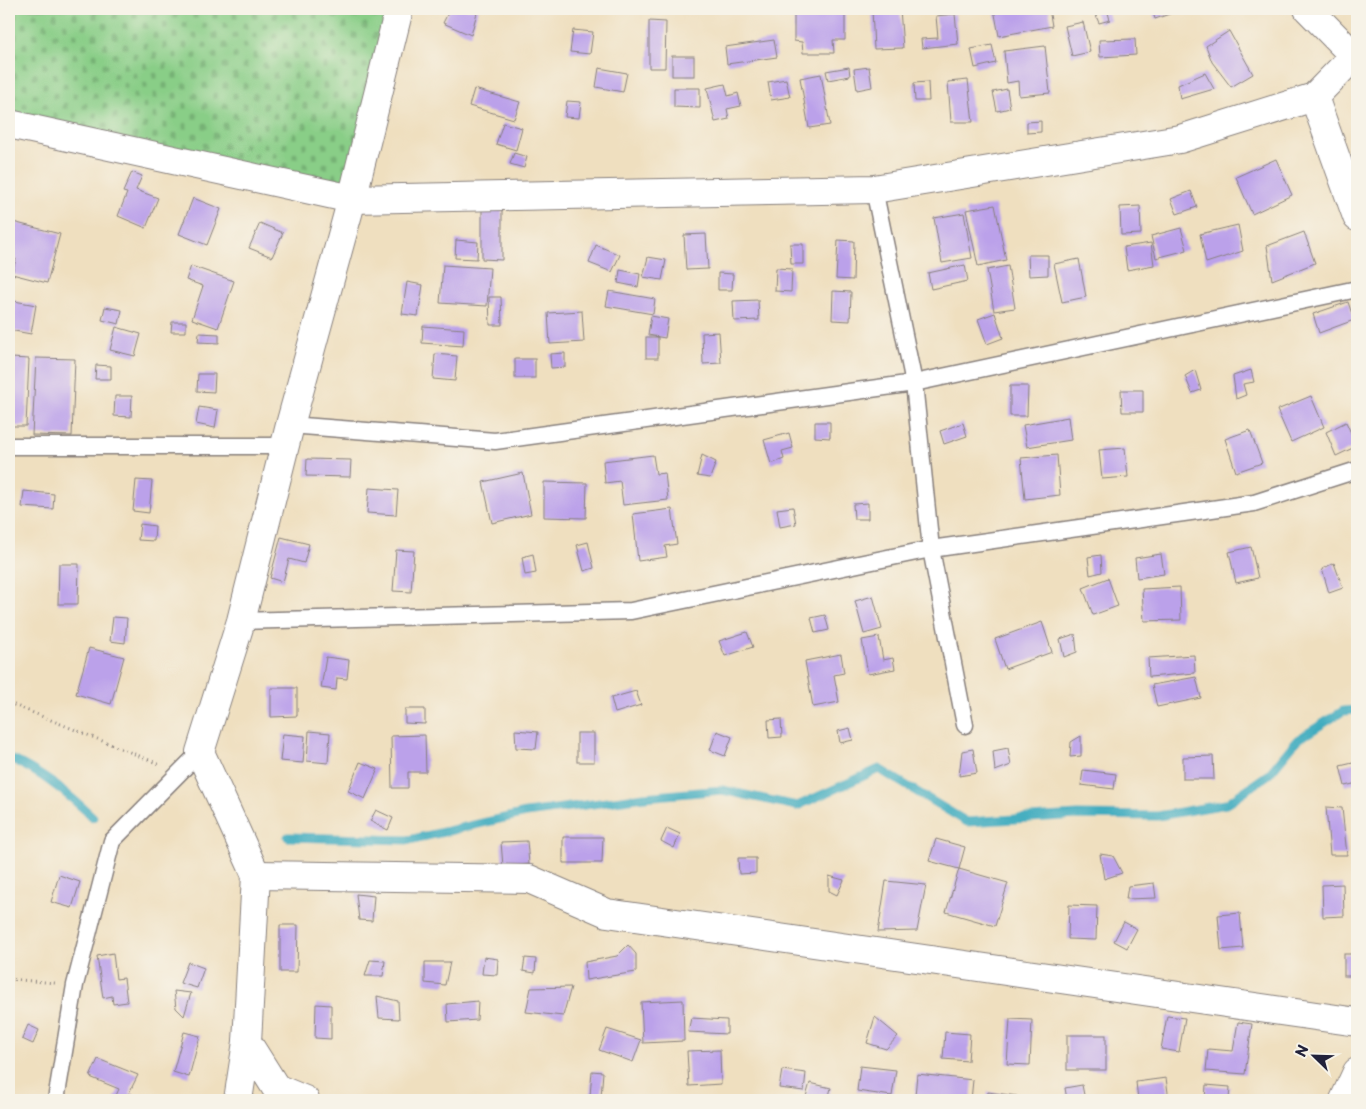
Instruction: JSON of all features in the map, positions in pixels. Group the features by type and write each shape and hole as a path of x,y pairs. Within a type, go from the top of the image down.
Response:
{"street":[{"path":"238,1100 247,1042 256,876 200,752 240,621 352,199 399,9"},
{"path":"9,124 352,199 874,189 1180,139 1314,97 1356,55 1308,9"},
{"path":"1314,97 1357,217"},
{"path":"256,876 529,879 607,912 1357,1022"},
{"path":"247,1042 276,1088 305,1100"},
{"path":"1344,1100 1357,1072"}],"lane":[{"path":"874,189 914,383 931,549 965,725"},
{"path":"9,446 288,436 496,441 914,383 1357,289"},
{"path":"240,621 631,611 931,549 1254,503 1357,470"},
{"path":"56,1100 75,985 112,841 200,752"}],"path":[{"path":"9,704 180,772"},
{"path":"9,979 75,985"}],"green space":[{"path":"9,9 399,9 352,199 9,124"}],"building":[{"path":"450,9 478,9 471,35 443,23"},
{"path":"872,9 900,9 903,48 874,49"},
{"path":"994,9 1049,9 1052,26 999,36"},
{"path":"1107,9 1110,20 1099,23 1094,11"},
{"path":"1152,9 1177,9 1178,11 1155,19"},
{"path":"845,10 845,40 833,40 834,53 803,53 802,42 794,41 794,11"},
{"path":"955,14 958,44 922,48 921,39 938,38 936,16"},
{"path":"649,21 666,22 665,68 649,68"},
{"path":"1083,22 1090,52 1072,56 1065,26"},
{"path":"573,30 593,32 590,54 570,52"},
{"path":"1229,31 1253,74 1231,87 1212,62 1206,46"},
{"path":"1135,39 1136,55 1100,57 1099,40"},
{"path":"774,40 777,57 727,64 725,47"},
{"path":"992,45 996,63 975,68 971,49"},
{"path":"1045,46 1050,93 1019,96 1018,81 1007,83 1004,51"},
{"path":"672,56 694,56 694,76 672,76"},
{"path":"849,67 850,76 828,80 826,71"},
{"path":"869,67 872,87 857,90 854,69"},
{"path":"599,68 627,73 623,92 596,87"},
{"path":"1205,73 1214,89 1180,99 1178,85"},
{"path":"821,74 830,125 809,128 800,78"},
{"path":"786,79 790,97 771,100 768,82"},
{"path":"968,80 973,122 951,122 948,82"},
{"path":"928,82 929,101 915,101 914,83"},
{"path":"725,84 728,96 738,93 741,106 727,109 729,119 715,122 707,88"},
{"path":"674,88 700,88 700,108 674,107"},
{"path":"474,89 520,102 514,119 469,106"},
{"path":"1007,89 1010,108 997,111 993,92"},
{"path":"567,101 581,102 579,118 565,117"},
{"path":"1041,121 1041,132 1027,133 1027,122"},
{"path":"503,123 522,128 516,150 496,144"},
{"path":"514,153 527,157 524,168 510,164"},
{"path":"1276,159 1292,195 1252,214 1236,177"},
{"path":"132,172 142,176 136,190 158,198 146,228 118,216 127,193 123,192"},
{"path":"1191,191 1197,207 1177,214 1171,199"},
{"path":"193,198 221,209 207,245 179,234"},
{"path":"995,205 1006,260 978,266 966,210"},
{"path":"1140,206 1141,234 1121,235 1120,207"},
{"path":"482,210 502,210 502,260 482,259"},
{"path":"964,213 972,258 942,263 934,218"},
{"path":"9,221 60,234 47,283 12,274 16,259 9,257"},
{"path":"260,223 283,233 272,257 249,248"},
{"path":"1238,225 1243,251 1206,263 1200,234"},
{"path":"1181,228 1187,250 1156,258 1151,236"},
{"path":"1304,232 1315,263 1272,280 1267,246"},
{"path":"706,234 708,269 686,270 684,235"},
{"path":"456,240 478,242 477,259 455,258"},
{"path":"838,240 854,241 853,280 836,279"},
{"path":"1151,243 1154,265 1127,270 1124,247"},
{"path":"790,244 803,244 803,264 791,264"},
{"path":"596,245 620,255 612,272 589,263"},
{"path":"1028,255 1048,255 1048,275 1029,276"},
{"path":"648,257 666,260 662,280 643,277"},
{"path":"1079,259 1086,297 1062,302 1054,264"},
{"path":"443,265 490,268 487,306 440,303"},
{"path":"965,265 968,281 931,289 928,273"},
{"path":"191,266 234,281 218,328 192,319 203,286 186,280"},
{"path":"1008,266 1015,308 994,311 987,270"},
{"path":"776,268 792,269 791,292 775,291"},
{"path":"620,270 640,274 638,287 618,283"},
{"path":"718,273 733,274 732,290 718,290"},
{"path":"407,282 423,285 418,316 402,314"},
{"path":"609,291 655,299 653,314 606,306"},
{"path":"833,291 851,292 850,321 832,320"},
{"path":"489,297 501,297 502,325 490,325"},
{"path":"9,300 36,305 31,334 9,330"},
{"path":"758,300 759,320 734,321 733,301"},
{"path":"1348,302 1354,320 1319,333 1313,314"},
{"path":"105,307 122,310 119,324 102,320"},
{"path":"582,311 584,342 550,344 548,313"},
{"path":"995,313 1003,338 987,344 978,319"},
{"path":"651,316 668,319 665,338 648,335"},
{"path":"172,322 186,322 186,332 171,332"},
{"path":"423,326 464,329 463,346 422,343"},
{"path":"116,327 141,334 135,356 110,350"},
{"path":"719,332 721,363 703,364 702,333"},
{"path":"199,333 219,334 219,343 198,342"},
{"path":"646,337 658,337 658,358 646,358"},
{"path":"565,353 565,367 551,368 550,354"},
{"path":"435,354 457,356 455,381 433,379"},
{"path":"11,358 29,359 26,426 9,426"},
{"path":"36,358 75,359 72,436 32,435"},
{"path":"515,359 535,359 535,378 515,378"},
{"path":"96,365 111,366 111,379 95,379"},
{"path":"1195,370 1201,390 1192,393 1185,376"},
{"path":"1251,370 1254,382 1243,384 1246,395 1236,399 1233,376"},
{"path":"198,374 215,374 214,392 197,391"},
{"path":"1010,386 1028,386 1027,416 1010,416"},
{"path":"1121,390 1143,390 1143,412 1122,412"},
{"path":"115,396 132,396 131,417 114,416"},
{"path":"1311,396 1324,427 1291,442 1277,410"},
{"path":"199,407 218,410 215,428 196,424"},
{"path":"1068,417 1071,440 1027,447 1023,425"},
{"path":"815,422 830,422 830,438 815,437"},
{"path":"1346,422 1357,446 1336,456 1326,432"},
{"path":"963,423 967,436 944,444 940,431"},
{"path":"1250,430 1262,463 1236,472 1225,439"},
{"path":"789,433 793,448 782,451 784,459 771,464 764,440"},
{"path":"1125,448 1128,477 1102,479 1099,450"},
{"path":"653,455 656,474 665,473 668,500 623,505 620,481 605,483 603,461"},
{"path":"702,455 716,462 710,478 697,476"},
{"path":"1057,455 1060,495 1025,499 1021,458"},
{"path":"307,459 351,460 350,477 306,476"},
{"path":"523,473 531,514 492,523 483,482"},
{"path":"136,480 152,481 149,513 133,511"},
{"path":"544,482 587,483 586,518 544,517"},
{"path":"1357,483 1357,497 1353,485"},
{"path":"369,488 398,490 396,515 367,513"},
{"path":"24,491 54,494 53,509 22,507"},
{"path":"868,503 868,519 854,519 853,504"},
{"path":"9,507 12,507 11,526 9,525"},
{"path":"793,507 796,524 780,527 777,509"},
{"path":"672,509 677,544 665,546 667,557 638,561 633,514"},
{"path":"140,524 155,526 154,541 138,540"},
{"path":"281,537 309,544 304,563 289,559 283,582 270,578"},
{"path":"588,542 594,568 584,571 577,545"},
{"path":"1251,547 1258,578 1236,583 1229,552"},
{"path":"396,550 414,551 411,592 393,591"},
{"path":"533,554 536,573 525,575 522,557"},
{"path":"1161,554 1164,574 1137,578 1135,558"},
{"path":"1101,555 1102,572 1090,575 1088,557"},
{"path":"1334,563 1343,588 1329,593 1322,569"},
{"path":"59,564 79,564 78,604 58,604"},
{"path":"1108,578 1118,606 1093,615 1083,588"},
{"path":"1180,587 1181,620 1144,621 1142,589"},
{"path":"873,596 882,629 864,634 855,601"},
{"path":"825,615 829,630 815,633 811,618"},
{"path":"113,617 127,618 125,643 110,641"},
{"path":"1042,622 1052,652 1005,669 995,639"},
{"path":"747,632 753,647 725,656 719,641"},
{"path":"1075,634 1077,652 1064,657 1060,639"},
{"path":"879,637 883,660 893,658 895,669 868,674 862,640"},
{"path":"89,648 124,657 111,704 76,694"},
{"path":"841,654 844,673 834,675 839,702 813,707 805,661"},
{"path":"1194,655 1195,673 1149,677 1148,658"},
{"path":"326,657 349,660 347,679 337,678 336,690 321,688"},
{"path":"1196,677 1201,698 1157,707 1152,685"},
{"path":"271,688 297,688 297,716 271,717"},
{"path":"636,691 641,705 615,713 611,698"},
{"path":"405,709 425,709 425,724 405,723"},
{"path":"781,719 782,737 769,738 768,720"},
{"path":"850,728 853,740 840,743 838,731"},
{"path":"515,730 538,732 536,749 516,748"},
{"path":"309,731 330,733 328,763 307,761"},
{"path":"717,731 732,737 725,756 710,750"},
{"path":"577,733 594,733 594,762 577,762"},
{"path":"283,734 305,736 303,763 280,761"},
{"path":"425,735 426,772 408,772 408,788 392,788 391,736"},
{"path":"1081,736 1081,756 1070,757 1071,742"},
{"path":"1008,748 1011,765 995,771 993,751"},
{"path":"973,749 977,773 959,776 962,751"},
{"path":"1213,756 1214,779 1183,779 1183,757"},
{"path":"360,762 378,769 365,799 348,791"},
{"path":"1357,762 1357,783 1345,786 1340,766"},
{"path":"1083,770 1116,774 1114,789 1081,785"},
{"path":"1326,807 1342,808 1347,855 1330,855"},
{"path":"376,810 393,818 388,830 370,821"},
{"path":"667,828 680,834 674,848 661,841"},
{"path":"563,837 603,837 602,863 563,863"},
{"path":"936,839 965,847 959,869 929,861"},
{"path":"527,841 529,864 503,866 501,842"},
{"path":"1100,854 1113,856 1122,873 1104,879"},
{"path":"738,858 756,858 756,873 739,874"},
{"path":"959,869 1008,883 995,926 946,912"},
{"path":"59,875 80,882 72,908 51,902"},
{"path":"829,876 844,880 837,895 829,891"},
{"path":"886,881 926,885 917,931 878,932"},
{"path":"1154,883 1156,898 1126,899 1128,886"},
{"path":"1343,884 1344,916 1323,917 1322,885"},
{"path":"356,894 374,896 372,921 359,920"},
{"path":"1069,905 1097,906 1096,940 1068,939"},
{"path":"1240,913 1243,948 1221,950 1218,915"},
{"path":"1124,922 1137,929 1127,948 1114,941"},
{"path":"280,925 298,925 297,972 280,972"},
{"path":"628,945 636,954 636,972 586,980 585,962 617,956"},
{"path":"113,953 116,979 124,978 127,1002 113,1004 112,996 103,998 97,956"},
{"path":"1344,954 1357,954 1357,976 1344,976"},
{"path":"484,957 498,959 497,975 482,974"},
{"path":"525,958 536,959 535,973 523,971"},
{"path":"370,960 385,961 383,976 365,976"},
{"path":"188,962 204,968 197,988 180,983"},
{"path":"425,962 450,962 445,985 425,983"},
{"path":"571,987 563,1016 526,1012 531,988"},
{"path":"174,991 191,993 184,1016 176,1008"},
{"path":"377,996 398,1001 399,1019 379,1018"},
{"path":"683,1000 684,1041 643,1043 641,1002"},
{"path":"478,1001 477,1020 448,1022 447,1004"},
{"path":"316,1004 331,1005 331,1039 315,1038"},
{"path":"1167,1016 1185,1018 1179,1052 1161,1049"},
{"path":"875,1017 898,1036 886,1049 867,1043"},
{"path":"691,1018 727,1020 727,1034 688,1032"},
{"path":"1010,1019 1032,1020 1030,1065 1007,1064"},
{"path":"1238,1022 1252,1024 1245,1074 1206,1071 1208,1049 1233,1051"},
{"path":"28,1025 39,1030 33,1044 22,1039"},
{"path":"607,1029 641,1040 633,1062 599,1050"},
{"path":"184,1032 200,1036 189,1077 173,1072"},
{"path":"945,1032 970,1034 968,1061 943,1059"},
{"path":"1067,1035 1106,1035 1106,1070 1067,1070"},
{"path":"720,1050 721,1084 689,1086 687,1051"},
{"path":"98,1059 138,1075 129,1093 134,1095 132,1100 114,1100 119,1089 90,1077"},
{"path":"860,1066 896,1070 892,1096 857,1091"},
{"path":"782,1070 806,1073 804,1091 779,1088"},
{"path":"592,1071 603,1072 601,1097 590,1096"},
{"path":"917,1074 973,1080 971,1100 915,1096"},
{"path":"1166,1078 1169,1100 1138,1100 1136,1082"},
{"path":"810,1083 831,1088 828,1100 805,1100"},
{"path":"1082,1085 1085,1100 1067,1100 1065,1088"},
{"path":"1206,1085 1230,1087 1229,1100 1205,1100"},
{"path":"988,1092 1017,1096 1017,1100 987,1100"}],"waterway":[{"path":"288,837 409,840 526,813 644,797 722,790 797,806 879,769 967,822 1078,815 1158,816 1226,804 1269,774 1297,740 1343,711 1357,710"},
{"path":"9,758 53,784 93,817"}]}
